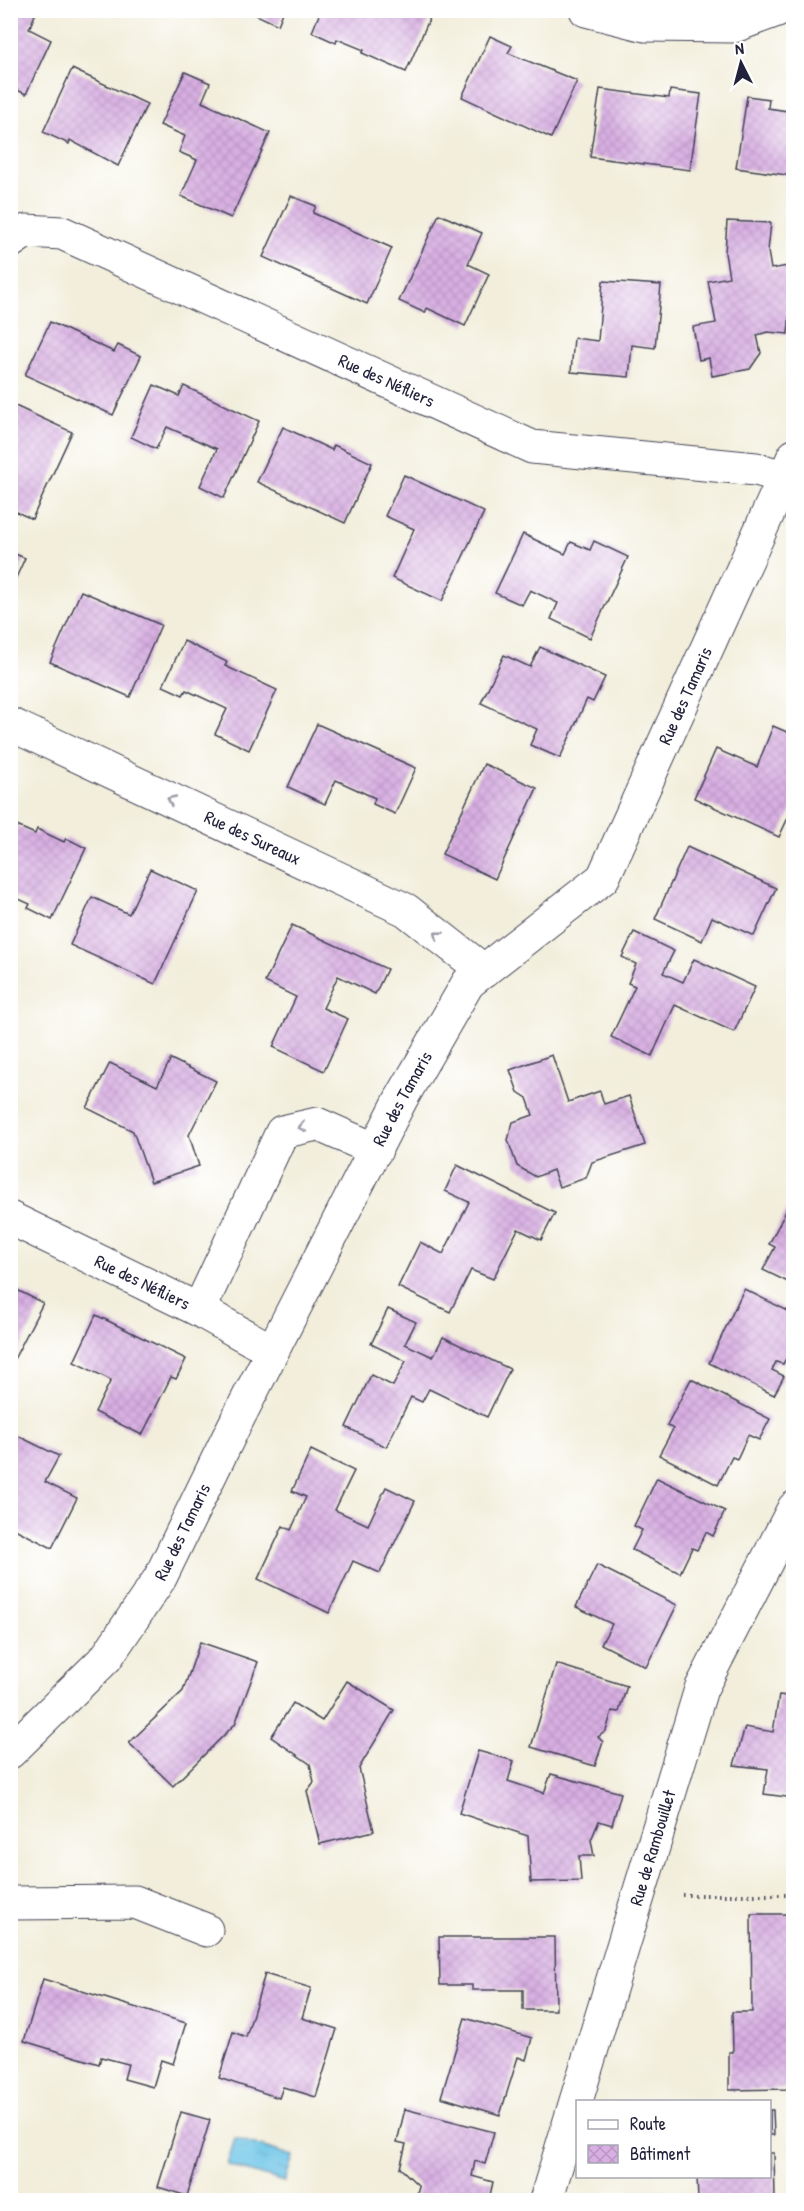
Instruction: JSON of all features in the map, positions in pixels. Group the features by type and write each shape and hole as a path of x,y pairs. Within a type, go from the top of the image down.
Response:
{"street":[{"path":"586,10 645,25 734,26 777,10"},
{"name":"Rue des Néfliers","path":"10,242 26,231 62,233 532,447 756,469 789,466"},
{"name":"Rue des Tamaris","path":"10,1752 106,1658 160,1578 272,1351 375,1150 468,983 603,878 789,466"},
{"name":"Rue des Sureaux","path":"10,724 406,910 484,971"},
{"path":"200,1310 282,1132 317,1124 375,1150"},
{"name":"Rue des Néfliers","path":"10,1218 200,1310 272,1351"},
{"name":"Rue de Rambouillet","path":"576,2100 701,1689 783,1552 794,1508"},
{"path":"10,1903 135,1902 206,1930"},
{"name":"Rue de Rambouillet","path":"546,2200 576,2102"}],"path":[{"path":"639,1895 794,1895"}],"water":[{"path":"235,2138 293,2156 285,2182 227,2165"}],"building":[{"path":"10,10 37,10 29,29 51,40 26,94 10,87"},
{"path":"246,10 284,10 278,25"},
{"path":"321,10 421,10 431,15 406,72 362,53 364,50 337,39 336,43 312,32"},
{"path":"490,36 512,46 508,53 577,81 551,138 462,97"},
{"path":"72,69 147,104 118,166 70,140 69,144 43,132"},
{"path":"185,72 210,83 202,102 270,133 231,218 181,196 197,160 179,152 185,136 160,125"},
{"path":"600,89 669,98 670,90 701,94 690,170 590,157"},
{"path":"747,96 769,99 768,108 794,112 794,176 736,168"},
{"path":"291,196 316,206 313,213 392,248 367,304 263,257"},
{"path":"439,214 482,233 468,264 489,274 465,326 427,308 425,313 399,301"},
{"path":"727,221 771,223 768,251 771,269 794,265 788,334 768,332 757,335 761,353 750,369 712,376 709,358 699,360 693,327 716,323 708,281 729,277 725,253"},
{"path":"603,281 661,285 655,348 632,345 629,377 571,372 574,338 598,341"},
{"path":"50,322 114,352 118,345 141,356 113,415 25,375"},
{"path":"154,385 179,396 184,386 259,421 224,498 200,486 217,449 167,427 156,449 131,437"},
{"path":"11,404 72,432 32,519 10,509"},
{"path":"283,427 332,450 334,445 372,463 345,523 257,482"},
{"path":"404,475 484,512 442,601 392,578 414,529 385,516"},
{"path":"523,534 565,554 571,542 590,550 594,541 628,557 590,638 551,619 558,603 530,590 522,605 495,593"},
{"path":"10,552 25,558 10,591"},
{"path":"81,591 161,625 130,697 50,662"},
{"path":"184,641 227,662 225,666 277,690 249,750 215,734 227,709 186,690 183,695 163,686"},
{"path":"540,647 605,677 593,702 587,699 560,758 530,745 537,729 481,703 504,655 530,667"},
{"path":"317,724 416,768 395,814 373,804 375,798 336,780 325,804 288,787"},
{"path":"773,726 794,735 794,805 779,837 694,798 716,749 757,767"},
{"path":"484,764 537,788 495,879 442,854"},
{"path":"10,823 35,834 37,829 64,842 66,838 86,848 52,920 28,908 30,904 10,895"},
{"path":"687,847 776,888 754,936 712,917 702,941 655,919"},
{"path":"150,869 198,891 155,984 70,945 92,897 129,914"},
{"path":"292,925 387,969 375,994 338,976 323,1008 348,1019 324,1071 273,1047 296,997 265,982"},
{"path":"634,932 674,951 663,973 683,982 694,959 755,987 734,1032 675,1005 652,1056 611,1037 635,986 628,983 636,964 622,957"},
{"path":"552,1055 568,1102 600,1091 604,1104 629,1096 645,1145 592,1162 586,1178 559,1187 553,1170 536,1177 517,1166 508,1140 513,1122 533,1115 527,1098 518,1092 510,1070"},
{"path":"171,1059 216,1081 189,1135 199,1166 151,1182 133,1131 87,1108 110,1063 157,1086"},
{"path":"457,1165 555,1213 541,1240 518,1229 493,1279 471,1270 450,1312 398,1287 420,1242 443,1254 469,1202 445,1191"},
{"path":"794,1196 794,1285 763,1270 775,1247 769,1244"},
{"path":"744,1289 794,1314 794,1343 783,1364 776,1362 772,1370 784,1376 774,1395 709,1363"},
{"path":"17,1290 43,1303 10,1367 10,1298 13,1300"},
{"path":"388,1309 416,1322 405,1344 433,1357 443,1337 510,1369 487,1417 429,1389 422,1402 411,1397 386,1447 346,1427 371,1375 393,1386 406,1361 371,1344"},
{"path":"96,1315 186,1359 176,1379 171,1377 142,1435 95,1412 111,1380 74,1362"},
{"path":"691,1379 770,1419 759,1440 748,1435 737,1459 732,1457 718,1485 659,1455 673,1429 667,1425"},
{"path":"10,1432 59,1456 45,1482 77,1498 52,1548 13,1528 10,1534"},
{"path":"311,1450 354,1471 335,1510 368,1525 386,1487 415,1501 380,1573 353,1561 329,1613 258,1579 283,1526 291,1530 306,1497 292,1491"},
{"path":"657,1478 725,1511 713,1536 706,1532 697,1550 692,1548 680,1573 632,1550 642,1530 634,1526"},
{"path":"597,1565 677,1605 646,1667 601,1644 612,1624 576,1607"},
{"path":"200,1642 258,1662 235,1724 173,1786 129,1743 183,1691"},
{"path":"556,1664 627,1686 619,1712 612,1711 606,1731 598,1737 603,1742 595,1766 531,1747"},
{"path":"347,1681 394,1710 359,1768 374,1831 320,1844 307,1791 314,1782 310,1764 271,1737 293,1703 322,1721"},
{"path":"779,1695 794,1697 794,1798 764,1794 768,1769 734,1765 745,1727 773,1732"},
{"path":"478,1751 514,1761 508,1781 544,1793 551,1774 621,1793 612,1825 599,1821 591,1840 594,1856 579,1856 581,1881 531,1882 528,1836 459,1813"},
{"path":"751,1914 794,1914 794,2089 729,2090 729,2052 733,2052 732,2012 752,2012"},
{"path":"439,1937 555,1937 556,2010 523,2010 523,1990 472,1990 472,1985 440,1985"},
{"path":"265,1974 311,1988 302,2018 337,2029 316,2097 283,2087 279,2098 219,2078 233,2032 246,2037"},
{"path":"43,1979 186,2023 173,2064 161,2060 153,2087 124,2079 128,2064 101,2057 99,2064 24,2041"},
{"path":"465,2018 532,2038 526,2060 518,2057 500,2115 441,2097"},
{"path":"405,2109 494,2132 485,2164 475,2161 472,2176 493,2182 489,2200 415,2200 419,2186 400,2168 406,2144 397,2142"},
{"path":"771,2110 773,2110 774,2135 771,2135"},
{"path":"181,2112 210,2120 187,2196 158,2187"},
{"path":"771,2153 774,2153 775,2199 698,2200 697,2178 771,2178"}]}
